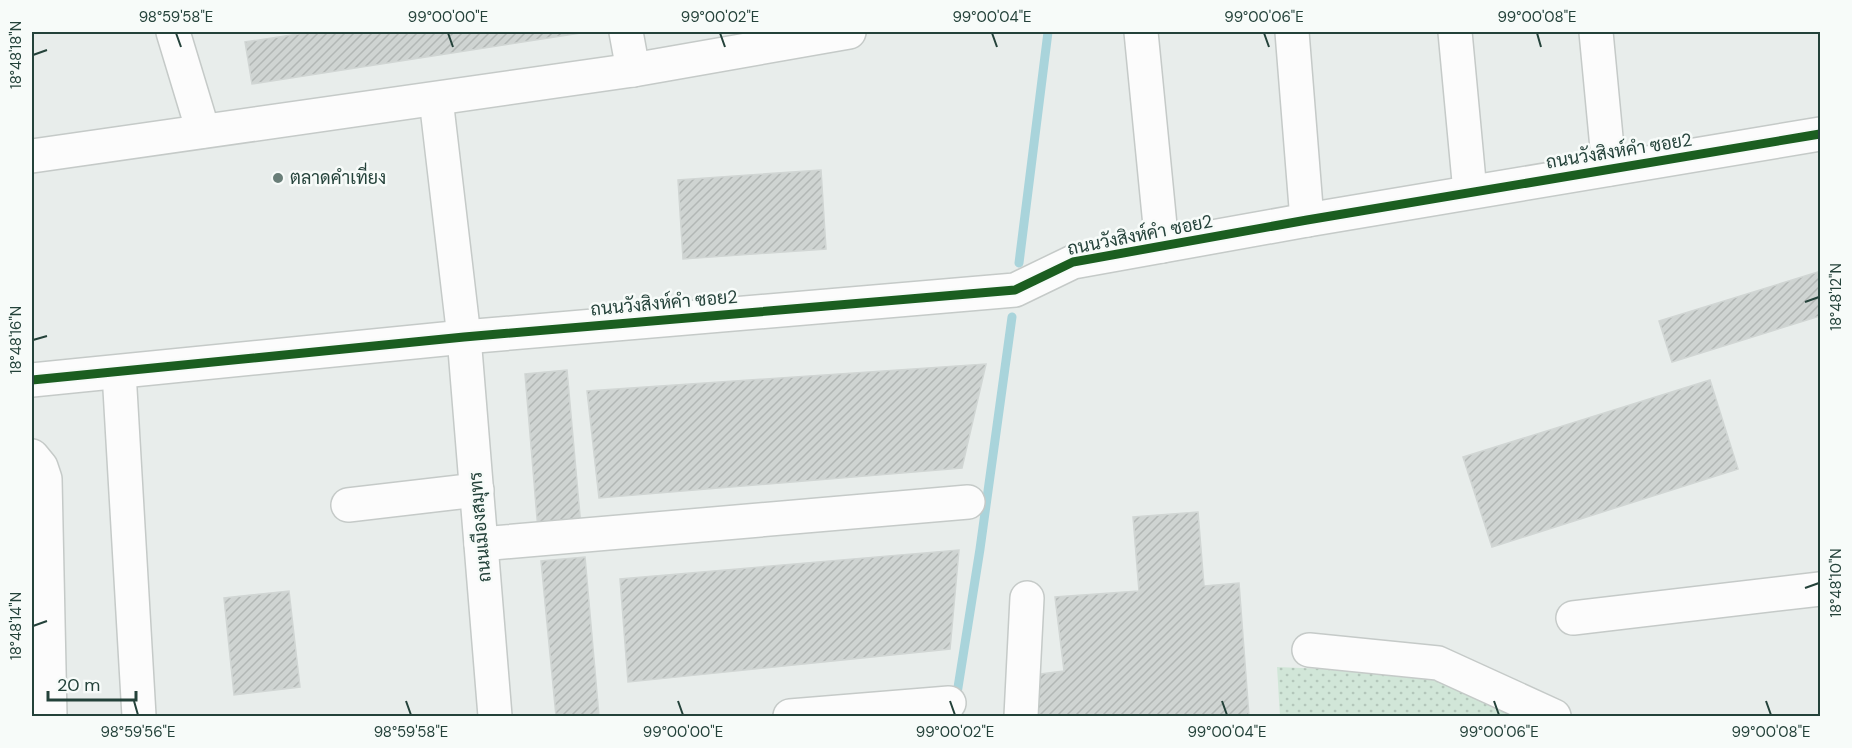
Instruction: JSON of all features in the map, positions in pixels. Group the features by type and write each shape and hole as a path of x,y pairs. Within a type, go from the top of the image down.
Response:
{"street":[{"path":"173,32 203,131"},
{"path":"626,32 633,70"},
{"path":"32,156 633,70 849,32"},
{"path":"1141,32 1162,246"},
{"path":"1292,32 1307,220"},
{"path":"1455,32 1470,192"},
{"path":"1596,32 1609,169"},
{"name":"ถนนเมืองสมุทร","path":"436,99 464,337 495,717"},
{"name":"ถนนวังสิงห์คำ ซอย2","path":"32,380 464,337 1016,290 1073,262 1470,192 1821,134"},
{"path":"119,372 139,717"},
{"path":"32,456 41,467 45,478 50,717"},
{"path":"348,505 477,490"},
{"path":"481,544 968,502"},
{"path":"1573,618 1821,589"},
{"path":"1021,717 1027,598"},
{"path":"1309,650 1438,663 1554,717"},
{"path":"790,717 949,703"}],"green space":[{"path":"1277,667 1446,674 1519,716 1280,716"}],"building":[{"path":"311,32 587,32 252,84 245,42"},
{"path":"821,170 826,249 683,259 678,180"},
{"path":"1818,272 1820,316 1672,362 1659,321"},
{"path":"986,364 962,468 599,498 587,391"},
{"path":"567,370 581,527 538,530 525,374"},
{"path":"1710,380 1738,469 1492,547 1463,457"},
{"path":"1198,512 1204,586 1239,583 1249,716 1029,716 1025,676 1064,671 1055,597 1139,591 1133,517"},
{"path":"959,550 950,649 628,682 620,579"},
{"path":"585,557 599,716 556,716 541,561"},
{"path":"289,591 300,687 234,695 224,598"}],"waterway":[{"path":"1019,263 1048,32"},
{"path":"956,700 980,549 1012,317"}],"cycle path":[{"path":"32,380 464,337 1015,290 1073,262 1307,220 1820,134"}],"place":[{"name":"ตลาดคำเที่ยง","path":"278,178"}]}
